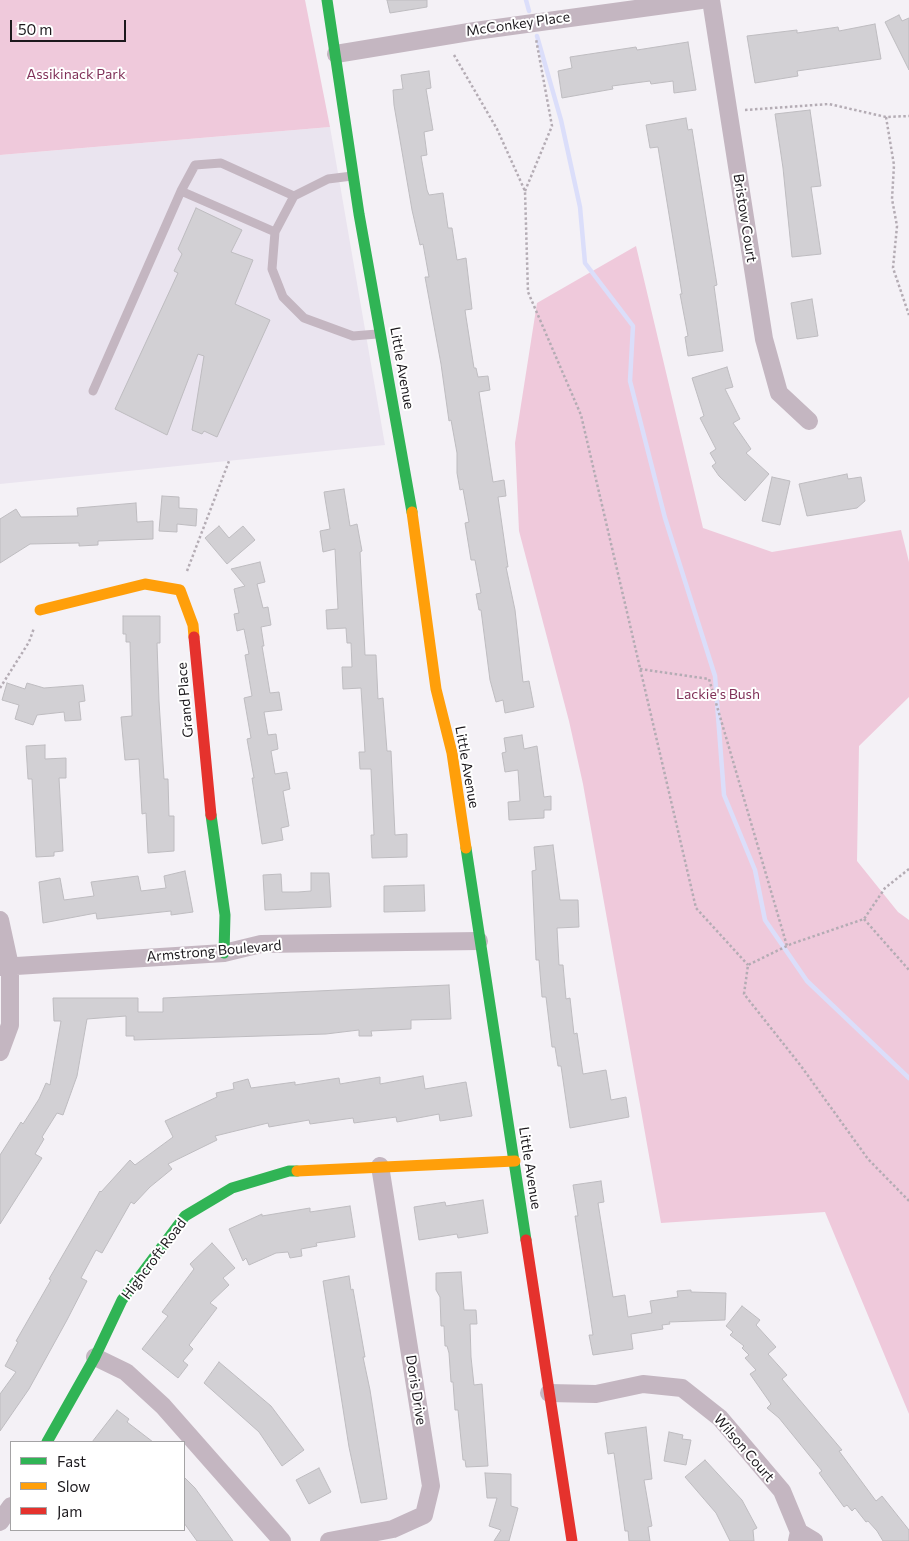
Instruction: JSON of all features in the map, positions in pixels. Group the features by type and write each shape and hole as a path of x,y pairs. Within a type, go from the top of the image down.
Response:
{"street":[{"name":"Little Avenue","path":"327,0 380,334 418,547 436,689 452,752 479,941 515,1161 572,1541"},
{"name":"McConkey Place","path":"336,54 475,31 701,0"},
{"name":"Bristow Court","path":"712,0 764,339 779,393 809,421"},
{"path":"40,610 145,584 180,590"},
{"name":"Grand Place","path":"180,590 193,625 207,790 226,915 224,953"},
{"path":"0,920 10,1025 0,1052"},
{"name":"Armstrong Boulevard","path":"5,966 224,953 261,944 479,941"},
{"name":"Highcroft Road","path":"48,1441 95,1357 122,1300 185,1216 232,1188 289,1171 515,1161"},
{"name":"Doris Drive","path":"329,1541 393,1529 424,1515 431,1486 380,1166"},
{"path":"95,1357 126,1372 163,1406 282,1541"},
{"name":"Wilson Court","path":"549,1393 596,1394 643,1384 682,1388 720,1418 782,1491 798,1536 814,1541"},
{"path":"0,1522 10,1507"}],"lane":[{"path":"92,391 181,191 195,165 220,163 294,196"},
{"path":"354,175 328,179 294,196 275,232 272,268 282,297 304,318 353,336 380,334"},
{"path":"181,191 275,232"}],"path":[{"path":"525,191 552,126 535,33"},
{"path":"454,55 497,128 525,191 528,292 581,415 696,908 748,965"},
{"path":"728,110 829,104 886,117 909,116"},
{"path":"886,117 894,165 892,199 897,226 893,268 909,315"},
{"path":"180,590 229,461"},
{"path":"0,688 28,642 40,610"},
{"path":"640,669 709,679 786,946"},
{"path":"748,965 786,946 864,919 885,888 909,869"},
{"path":"864,919 909,970"},
{"path":"748,965 744,994 801,1066 868,1159 909,1201"}],"shaded area":[{"path":"330,127 385,445 0,484 0,155"}],"green space":[{"name":"Assikinack Park","path":"0,0 305,0 330,127 0,155"},
{"name":"Lackie's Bush","path":"636,246 703,528 772,552 901,530 909,562 909,697 859,746 857,861 898,912 909,920 909,1414 825,1212 661,1223 583,784 569,721 519,531 515,443 537,303"}],"building":[{"path":"387,0 427,0 427,7 390,13"},
{"path":"899,15 902,21 909,18 909,70 885,22"},
{"path":"875,24 881,59 797,71 798,76 755,83 747,36 797,30 797,33 838,27 839,31"},
{"path":"688,42 696,90 674,93 673,81 651,84 650,81 612,86 613,89 562,98 558,71 572,68 570,57 636,47 637,50"},
{"path":"429,71 431,88 426,89 433,130 424,132 427,155 421,156 429,195 443,193 448,228 452,228 457,260 466,258 472,309 465,310 466,317 474,368 476,368 478,377 488,376 490,390 479,392 493,482 504,480 506,496 498,497 508,567 506,567 515,610 523,682 529,681 534,707 505,713 503,700 496,702 490,680 481,610 479,610 476,594 481,593 475,560 471,560 465,523 469,522 463,489 460,490 457,473 457,453 451,420 449,421 425,277 429,277 423,244 420,245 412,210 394,105 393,90 403,89 401,75"},
{"path":"810,110 821,186 811,187 821,254 792,257 783,168 775,114"},
{"path":"686,118 688,130 692,129 717,285 714,286 723,351 688,356 685,337 688,336 680,294 682,294 658,147 650,148 646,125"},
{"path":"196,208 242,230 231,252 253,260 235,304 270,320 217,437 204,431 202,434 192,430 204,356 198,354 167,435 115,409 178,273 174,271 182,254 178,249"},
{"path":"812,299 818,336 797,339 791,303"},
{"path":"727,367 733,387 725,389 740,419 733,423 751,449 746,453 769,474 745,501 719,476 712,466 716,463 710,453 716,449 700,418 704,416 692,378"},
{"path":"847,474 848,479 861,477 865,501 857,508 807,516 799,484"},
{"path":"772,477 790,481 780,525 762,521"},
{"path":"344,489 350,526 357,524 362,551 360,552 365,655 376,655 378,699 383,698 387,751 391,751 395,835 407,834 407,857 372,858 371,835 374,835 371,769 360,769 359,752 365,752 361,688 343,689 342,667 352,667 351,643 347,643 346,628 327,629 326,610 338,609 335,549 323,552 320,531 330,529 324,492"},
{"path":"162,496 179,497 179,508 197,509 196,526 177,524 177,532 159,531"},
{"path":"136,503 137,522 153,521 153,539 98,541 98,545 79,546 79,543 30,544 0,563 0,519 16,509 21,517 78,516 77,508"},
{"path":"219,526 229,538 243,526 255,540 227,564 205,538"},
{"path":"260,562 265,582 257,584 263,608 268,607 271,625 261,627 264,646 262,646 270,693 279,692 282,710 264,712 268,735 276,734 278,749 271,751 275,774 287,772 290,789 283,791 289,826 281,828 283,840 262,844 247,739 251,738 244,698 252,696 245,655 249,654 244,629 237,631 234,614 239,613 234,589 245,586 231,569"},
{"path":"123,616 160,616 160,643 157,643 159,701 164,779 168,779 169,816 174,816 174,851 148,853 146,813 142,814 139,759 125,760 121,717 132,716 130,642 126,642 126,634 123,634"},
{"path":"7,683 25,689 27,683 44,688 83,685 85,701 79,702 81,720 65,721 64,712 37,715 33,725 15,719 19,705 2,700"},
{"path":"522,735 524,749 537,746 544,797 551,796 551,810 544,810 544,818 509,820 508,802 520,801 518,770 505,772 502,753 506,752 504,738"},
{"path":"45,745 45,759 66,758 66,778 59,778 63,851 54,852 54,856 36,857 32,779 28,779 26,746"},
{"path":"553,845 560,900 578,900 579,927 557,928 559,965 563,965 566,999 570,998 574,1034 577,1033 583,1074 606,1070 611,1100 626,1097 629,1117 570,1128 561,1066 558,1066 555,1047 552,1047 546,997 542,997 539,960 536,960 532,871 536,870 534,847"},
{"path":"185,871 193,912 171,915 171,911 97,919 96,913 43,923 39,882 60,878 64,900 94,896 91,882 138,876 141,891 166,888 164,876"},
{"path":"311,873 329,873 331,907 265,910 263,875 281,874 282,892 298,892 311,891"},
{"path":"424,885 425,911 384,912 384,886"},
{"path":"449,985 451,1019 411,1020 411,1029 371,1031 372,1036 359,1036 359,1030 326,1034 134,1040 134,1036 126,1036 126,1016 87,1019 77,1076 63,1115 57,1113 42,1137 44,1139 35,1154 42,1158 0,1224 0,1155 21,1122 23,1124 39,1099 46,1083 50,1085 61,1021 54,1021 53,998 138,998 138,1012 163,1012 163,998"},
{"path":"423,1076 425,1089 466,1082 472,1116 440,1121 439,1114 397,1122 396,1117 354,1123 353,1118 310,1124 309,1120 269,1127 268,1123 215,1136 217,1140 168,1164 172,1169 150,1187 134,1204 131,1202 102,1253 96,1250 81,1278 87,1281 67,1320 29,1389 0,1431 0,1394 16,1372 5,1366 18,1342 16,1341 51,1280 49,1279 100,1191 130,1160 135,1165 173,1137 165,1121 217,1097 216,1093 234,1089 233,1083 248,1079 251,1088 295,1082 295,1085 339,1078 340,1084 380,1077 380,1084"},
{"path":"601,1181 604,1202 598,1203 613,1297 625,1295 628,1317 652,1313 650,1301 678,1297 677,1291 691,1290 691,1292 726,1293 725,1320 669,1322 670,1324 662,1325 663,1329 631,1334 633,1349 593,1355 589,1335 593,1335 575,1216 578,1216 573,1185"},
{"path":"483,1200 488,1233 458,1238 457,1234 419,1240 414,1207 445,1202 446,1206"},
{"path":"350,1206 355,1237 316,1243 317,1246 301,1249 302,1256 290,1258 288,1252 276,1253 249,1265 246,1258 243,1261 229,1229 262,1214 262,1216 310,1208 310,1212"},
{"path":"212,1243 235,1268 223,1278 229,1285 210,1303 217,1308 189,1345 193,1349 183,1361 188,1365 178,1378 142,1349 168,1316 162,1312 194,1269 190,1264"},
{"path":"461,1272 464,1310 476,1310 477,1324 470,1324 471,1357 474,1385 482,1384 488,1466 466,1467 465,1460 463,1460 458,1410 455,1410 453,1382 451,1382 449,1353 447,1346 445,1346 444,1326 441,1326 440,1297 436,1290 436,1273"},
{"path":"349,1276 365,1357 363,1357 387,1499 361,1503 349,1447 323,1281"},
{"path":"742,1306 760,1320 756,1325 776,1347 768,1354 787,1375 782,1379 842,1450 839,1451 876,1501 882,1496 909,1530 909,1541 883,1541 877,1531 868,1521 866,1522 855,1508 852,1511 847,1505 844,1507 819,1473 822,1471 779,1418 767,1408 771,1404 750,1374 756,1370 745,1358 749,1355 742,1348 744,1346 730,1335 733,1332 726,1326"},
{"path":"219,1362 271,1406 304,1450 282,1466 259,1432 204,1383"},
{"path":"117,1410 129,1419 127,1422 152,1441 93,1441"},
{"path":"646,1427 652,1479 644,1480 652,1526 648,1527 650,1541 629,1541 628,1531 625,1531 614,1453 608,1454 605,1433"},
{"path":"669,1432 683,1435 682,1439 691,1440 686,1465 664,1461"},
{"path":"705,1460 742,1500 757,1528 753,1530 754,1541 730,1541 716,1513 685,1477"},
{"path":"319,1468 331,1492 309,1504 296,1480"},
{"path":"485,1473 511,1474 511,1506 518,1508 509,1541 494,1541 501,1530 489,1526 497,1498 487,1498"},
{"path":"185,1478 195,1488 233,1541 197,1541 185,1524"}],"waterway":[{"path":"526,0 529,11"},
{"path":"537,36 561,120 580,207 585,263 633,326 630,381 665,518 715,676 724,795 755,870 765,920 807,981 909,1078"}],"traffic: fast":[{"path":"327,0 359,214 412,512"},
{"path":"211,815 225,915 224,953"},
{"path":"466,848 526,1240"},
{"path":"48,1441 95,1357 122,1300 185,1216 232,1188 289,1171 297,1171"}],"traffic: slow":[{"path":"412,512 436,689 452,753 466,848"},
{"path":"40,610 145,584 180,590 193,625 194,637"},
{"path":"297,1171 515,1161"}],"traffic: jam":[{"path":"194,637 211,815"},
{"path":"526,1240 572,1541"}]}
